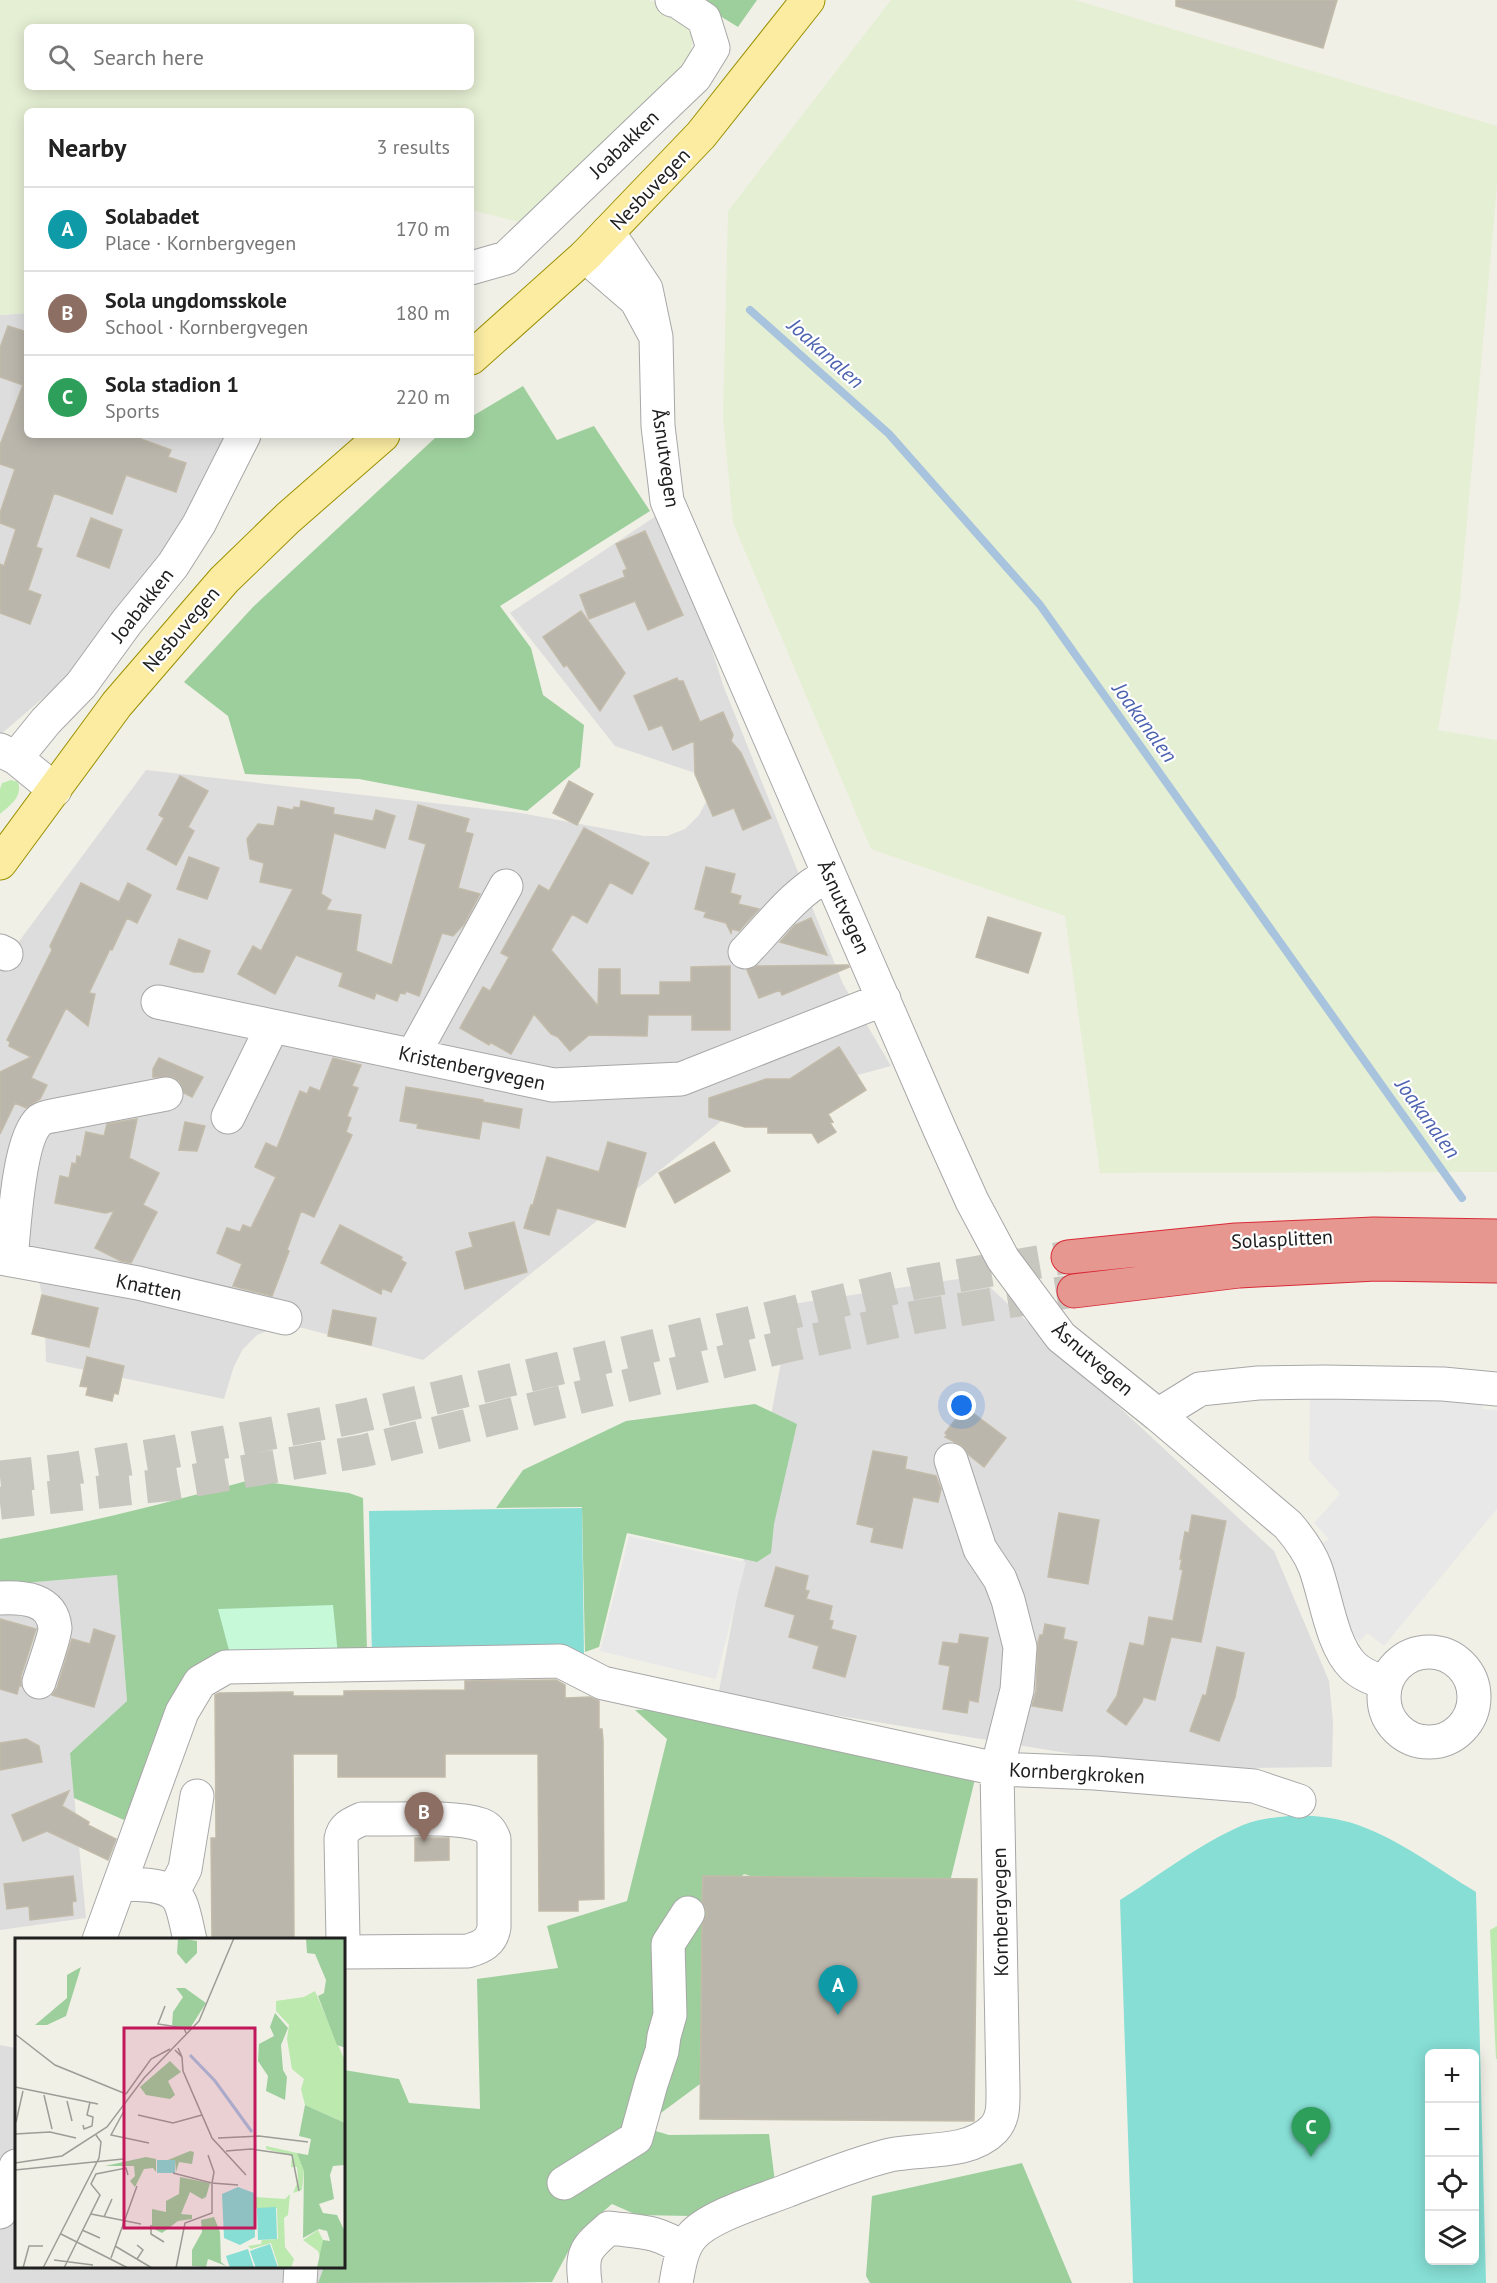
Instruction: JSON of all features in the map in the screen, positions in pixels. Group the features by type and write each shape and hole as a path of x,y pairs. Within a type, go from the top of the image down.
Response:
{"highway":[{"name":"Solasplitten","path":"1068,1257 1259,1239 1374,1234 1497,1236"},
{"name":"Solasplitten","path":"1074,1291 1239,1271 1376,1264 1497,1266"}],"main road":[{"name":"Nesbuvegen","path":"474,355 585,256 701,135 807,0"},
{"name":"Nesbuvegen","path":"3,857 117,704 224,580 288,519 380,438"}],"street":[{"name":"Joabakken","path":"474,267 506,258 695,77 714,48 704,19 672,0"},
{"name":"Åsnutvegen","path":"608,232 646,290 656,337 658,426 667,501 972,1201 1003,1258 1061,1336 1158,1414 1288,1525 1304,1544 1315,1566 1338,1642 1345,1657 1361,1672 1385,1683"},
{"name":"Åsnutvegen","path":"585,256 636,300 656,337"},
{"name":"Joabakken","path":"8,754 46,721 81,685 126,622 173,566 199,524 242,438"},
{"path":"8,754 55,790"},
{"path":"745,952 801,893 829,874"},
{"path":"413,1055 506,886"},
{"name":"Kristenbergvegen","path":"158,1002 553,1085 681,1079 884,999"},
{"path":"228,1117 272,1027"},
{"name":"Knatten","path":"165,1095 40,1120 30,1135 23,1160 6,1259 138,1283 285,1318"},
{"path":"1158,1414 1200,1389 1258,1383 1443,1384 1497,1389"},
{"name":"Kornbergkroken","path":"951,1460 980,1549 1000,1579 1005,1591 1020,1647 1017,1690 997,1769 1095,1773 1254,1786 1299,1801"},
{"path":"0,1598 21,1598 41,1603 49,1611 55,1629 39,1682"},
{"path":"100,1938 182,1712 200,1682 226,1667 560,1661 603,1683 797,1723 997,1769"},
{"name":"Kornbergvegen","path":"676,2283 684,2249 692,2236 706,2225 739,2209 836,2172 890,2155 966,2145 985,2137 1000,2122 1003,2090 997,1769"},
{"path":"173,1892 185,1869 197,1796"},
{"path":"343,1938 340,1839 342,1832 348,1826 362,1819 458,1820 483,1826 490,1831 494,1839 494,1927 492,1936 487,1942 479,1948 468,1951 345,1952"},
{"path":"120,1884 158,1887 173,1892 180,1902 189,1938"},
{"path":"564,2183 636,2138 662,2051 670,2015 668,1944 688,1913"},
{"path":"5,2205 15,2170"},
{"path":"585,2283 582,2263 589,2245 609,2228 645,2231 667,2237 684,2249"},
{"path":"300,2283 301,2268"}],"shaded area":[{"path":"24,313 24,438 248,438 179,561 49,693 0,735 0,315"},
{"path":"668,508 723,685 843,984 891,1066 739,1107 423,1360 303,1328 275,1328 257,1335 243,1349 234,1366 224,1399 46,1362 44,1303 39,1282 0,1255 0,967 146,770 521,813 644,836 667,836 685,829 699,815 708,798 710,778 615,746 510,613"},
{"path":"978,1276 1274,1551 1329,1681 1333,1722 1332,1767 1165,1769 718,1696 792,1304"},
{"path":"1310,1393 1483,1396 1482,1409 1497,1410 1497,1509 1384,1646 1367,1633 1359,1642 1346,1625 1318,1546 1329,1539 1314,1523 1340,1494 1309,1460"},
{"path":"582,1508 584,1655 372,1658 369,1511"},
{"path":"629,1536 746,1562 716,1679 600,1651"},
{"path":"117,1574 127,1701 70,1753 86,1918 0,1930 0,1585"},
{"path":"1306,1815 1358,1825 1404,1847 1476,1892 1486,2283 1133,2283 1120,1900 1195,1850 1243,1825 1270,1818"},
{"path":"0,2045 15,2048 15,2194 11,2220 15,2220 15,2268 327,2268 379,2276 540,2283 0,2283"}],"green space":[{"path":"0,0 648,0 679,9 694,33 689,58 672,83 527,224 474,211 474,108 24,108 24,313 0,315"},
{"path":"694,0 757,0 738,27"},
{"path":"891,0 1075,0 1497,126 1497,186 1460,599 1438,730 1497,740 1497,1172 1100,1173 1065,916 871,849 733,523 723,417 728,211"},
{"path":"523,386 557,440 594,426 650,511 500,606 531,648 543,695 584,725 580,767 527,811 359,779 245,774 228,716 184,682 253,607 435,438 474,438 474,415"},
{"path":"11,780 18,782 19,792 15,800 0,814 0,789 2,783"},
{"path":"755,1404 797,1424 774,1524 771,1553 757,1562 627,1533 599,1647 585,1652 582,1507 496,1508 523,1470 626,1421"},
{"path":"250,1480 349,1493 363,1498 367,1652 230,1654 143,1781 124,1820 74,1798 70,1753 127,1701 117,1575 0,1585 0,1539 63,1527"},
{"path":"333,1605 338,1655 230,1654 218,1609"},
{"path":"705,1709 976,1775 938,1931 744,1874 711,1905 715,2048 700,2084 642,2127 669,2135 769,2134 775,2182 691,2216 637,2215 612,2204 578,2233 552,2282 318,2283 324,2268 345,2268 345,2070 399,2079 409,2103 480,2109 477,1979 558,1968 547,1926 627,1901 667,1739 635,1710"},
{"path":"1497,1926 1497,2059 1496,2059 1490,1930"},
{"path":"1022,2163 1072,2283 870,2283 866,2276 872,2196"}],"building":[{"path":"1176,0 1337,0 1323,48 1176,6"},
{"path":"8,326 24,331 24,438 142,438 171,450 168,457 186,463 176,492 126,475 112,514 54,493 36,547 42,549 28,590 41,595 30,624 0,613 0,564 4,566 16,529 0,523 0,513 15,469 0,464 0,445 23,385 0,377 0,348"},
{"path":"91,518 122,530 109,568 77,556"},
{"path":"645,531 683,615 648,630 635,601 589,619 580,595 625,577 623,571 627,569 616,544"},
{"path":"581,611 625,673 600,711 567,665 564,667 543,637"},
{"path":"677,678 678,681 683,681 700,722 723,712 733,735 731,741 741,753 771,818 743,830 734,808 713,816 695,774 694,741 673,750 662,725 649,730 634,696"},
{"path":"180,776 208,791 188,827 194,831 176,865 147,849 164,818 159,815"},
{"path":"569,781 593,794 577,825 553,813"},
{"path":"301,801 334,808 333,814 373,821 376,810 395,816 385,848 334,833 321,894 331,900 326,910 361,915 356,951 392,965 426,844 409,839 418,805 469,819 465,832 473,834 458,888 480,894 464,924 453,936 442,933 419,996 406,991 405,994 400,993 397,1001 376,993 374,999 339,986 343,973 296,955 275,994 238,974 253,946 261,951 293,889 260,882 264,863 250,859 247,839 258,824 274,826 278,807 293,810 294,807 300,808"},
{"path":"584,828 649,863 632,894 610,882 587,923 572,914 551,950 598,1006 599,969 620,969 620,995 660,995 660,982 691,982 691,967 730,966 730,1030 692,1030 692,1015 648,1015 647,1036 589,1035 570,1051 534,1014 511,1054 490,1042 489,1045 460,1028 483,987 490,991 509,957 501,953 539,885 549,891"},
{"path":"189,857 219,868 207,899 177,889"},
{"path":"706,867 735,874 730,893 741,896 738,904 759,909 739,931 732,929 731,933 726,923 704,917 706,912 695,909"},
{"path":"81,883 119,902 128,883 151,895 137,923 127,918 112,950 110,949 89,993 95,994 88,1026 66,1008 31,1078 47,1085 40,1099 26,1108 15,1103 0,1134 0,1072 31,1057 9,1046 10,1042 7,1040 52,950 50,946"},
{"path":"988,917 1041,933 1028,973 976,957"},
{"path":"811,918 827,955 780,942 795,925"},
{"path":"179,939 210,951 203,972 194,972 170,964"},
{"path":"848,965 849,967 782,995 780,990 759,998 747,970 757,966"},
{"path":"839,1047 866,1090 828,1114 833,1122 830,1123 836,1132 818,1143 812,1133 768,1133 768,1127 745,1127 709,1117 709,1098 766,1079 790,1079"},
{"path":"159,1058 203,1077 192,1097 184,1093 180,1082 173,1077 153,1077 153,1069"},
{"path":"333,1058 361,1065 352,1086 358,1088 347,1116 351,1118 346,1132 352,1135 314,1217 301,1211 272,1296 233,1286 242,1264 217,1253 227,1228 240,1232 243,1225 251,1228 276,1177 255,1167 266,1143 277,1148 300,1091 307,1094 310,1087 320,1091"},
{"path":"406,1087 522,1109 519,1128 482,1121 479,1139 417,1128 418,1124 400,1121"},
{"path":"137,1119 129,1158 159,1173 143,1205 157,1212 131,1263 121,1261 95,1248 114,1211 105,1213 55,1203 60,1176 69,1178 72,1163 76,1164 77,1156 81,1157 86,1132 104,1136 107,1124"},
{"path":"185,1122 205,1126 197,1151 179,1150"},
{"path":"608,1142 646,1153 625,1227 557,1208 549,1235 524,1228 547,1157 599,1172"},
{"path":"714,1142 730,1171 675,1203 659,1173"},
{"path":"514,1222 527,1272 465,1289 456,1252 473,1247 469,1233"},
{"path":"340,1225 402,1257 401,1260 406,1263 391,1292 382,1288 381,1294 321,1263"},
{"path":"42,1295 98,1308 89,1347 32,1334"},
{"path":"333,1310 376,1318 371,1345 328,1336"},
{"path":"87,1357 124,1366 118,1394 114,1393 112,1401 86,1395 88,1387 80,1386"},
{"path":"965,1407 1006,1438 984,1467 969,1455 963,1446 945,1437 947,1435 945,1433"},
{"path":"873,1451 907,1457 905,1469 936,1476 941,1489 938,1502 913,1497 902,1548 871,1542 874,1528 857,1524"},
{"path":"1059,1513 1099,1520 1088,1584 1048,1577"},
{"path":"1192,1515 1226,1521 1201,1642 1171,1637 1155,1700 1143,1697 1126,1725 1107,1711 1117,1696 1130,1643 1144,1646 1149,1617 1173,1621 1183,1570 1180,1569 1182,1559 1180,1559 1185,1532 1189,1533"},
{"path":"776,1567 808,1576 805,1590 809,1591 806,1599 832,1606 829,1620 833,1621 831,1629 856,1636 845,1677 813,1668 819,1646 789,1637 795,1615 765,1606"},
{"path":"0,1619 36,1629 17,1694 0,1689"},
{"path":"1045,1624 1065,1628 1063,1639 1077,1642 1062,1711 1032,1706 1036,1691 1038,1642 1040,1635 1043,1635"},
{"path":"94,1629 115,1636 94,1707 52,1695 57,1688 72,1639 90,1644"},
{"path":"960,1634 988,1638 978,1702 969,1700 967,1713 943,1709 950,1666 939,1664 943,1642 958,1644"},
{"path":"1217,1647 1244,1653 1235,1697 1219,1741 1190,1731 1203,1695 1206,1696"},
{"path":"556,1680 565,1685 565,1698 590,1697 599,1701 599,1729 602,1729 603,1740 604,1899 578,1900 578,1911 539,1911 538,1754 445,1754 445,1777 338,1777 338,1754 293,1754 294,1938 212,1938 211,1838 216,1838 215,1695 219,1693 293,1692 293,1696 344,1696 344,1691 465,1690 465,1681"},
{"path":"26,1739 39,1746 42,1762 0,1770 0,1743"},
{"path":"69,1791 62,1806 89,1822 88,1825 116,1839 108,1860 47,1831 23,1841 12,1815"},
{"path":"415,1838 449,1838 449,1860 415,1861"},
{"path":"73,1876 76,1901 72,1902 73,1915 30,1920 29,1906 7,1909 4,1884"},
{"path":"703,1876 977,1879 974,2121 700,2119 702,1926 707,1913 702,1902"}],"waterway":[{"name":"Joakanalen","path":"750,310 889,434 1040,605 1462,1198"}],"tunnel":[{"path":"0,1477 63,1470 166,1453 352,1418 915,1283 1068,1257"},
{"path":"0,1503 173,1484 363,1451 787,1346 921,1316 1074,1291"}],"place":[{"name":"Sola ungdomsskole","path":"424,1842"},
{"name":"Solabadet","path":"838,2015"},
{"name":"Sola stadion 1","path":"1311,2157"}]}
